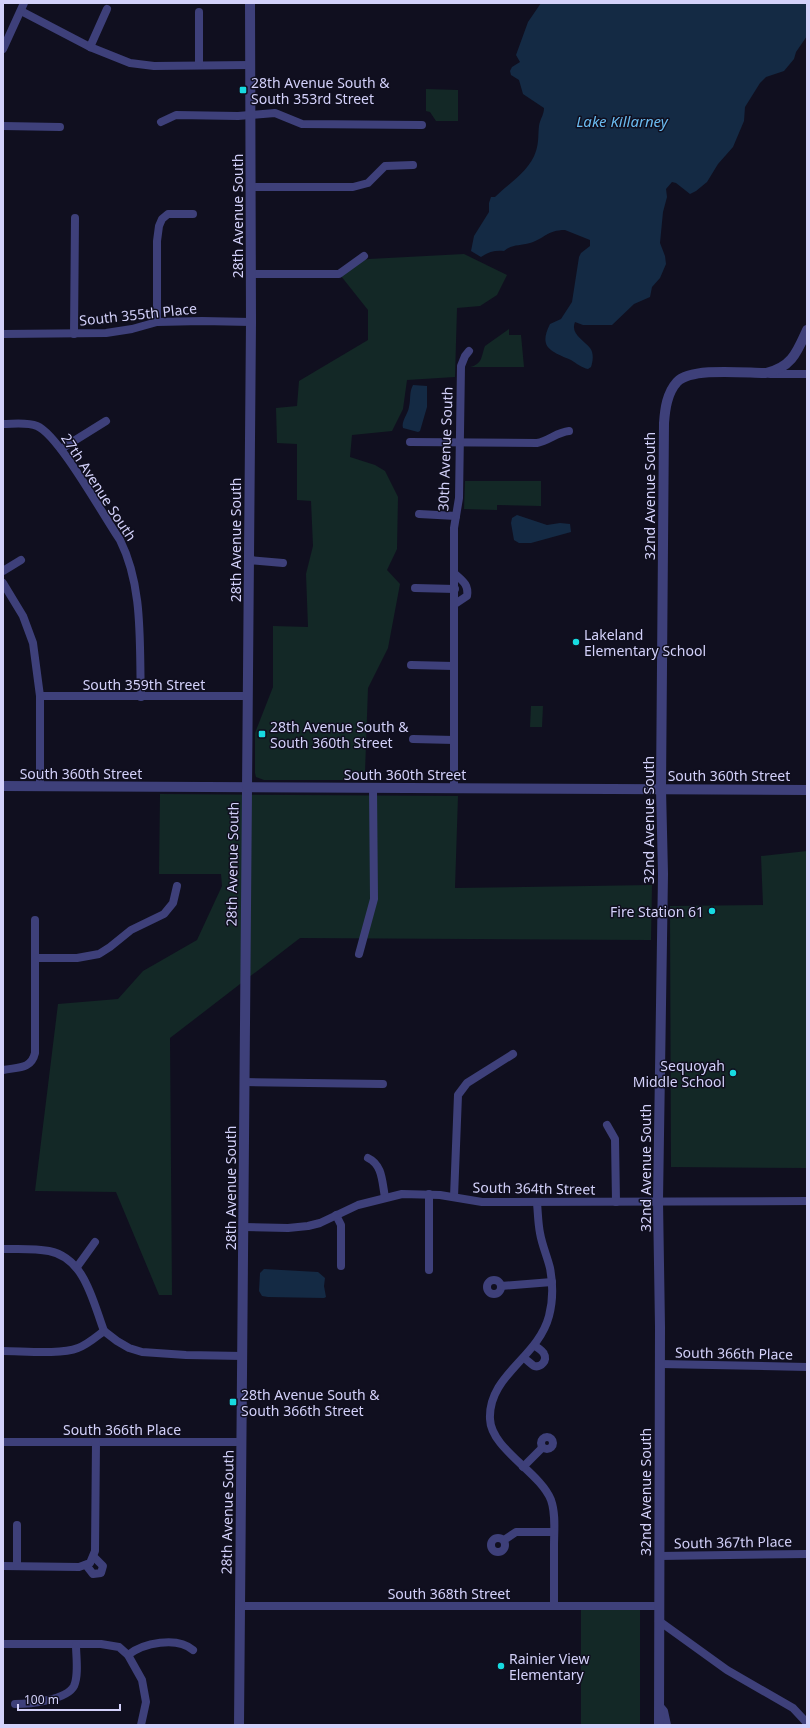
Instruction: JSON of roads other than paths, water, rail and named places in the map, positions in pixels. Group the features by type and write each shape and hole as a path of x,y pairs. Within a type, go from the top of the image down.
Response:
{"street":[{"name":"28th Avenue South","path":"239,1725 251,322 250,3"},
{"path":"3,50 22,7 90,47 130,63 154,66 199,64 250,65"},
{"path":"90,47 107,9"},
{"path":"199,12 199,64"},
{"path":"161,122 176,115 238,116 279,114 294,122 302,124 422,125"},
{"path":"3,126 60,127"},
{"path":"251,187 353,188 368,183 385,166 413,166"},
{"path":"157,322 157,241 159,226 162,219 168,214 193,214"},
{"path":"74,334 75,218"},
{"path":"251,274 334,274 346,270 364,256"},
{"name":"South 355th Place","path":"3,334 74,334 120,332 157,322 251,322"},
{"path":"766,374 780,369 792,359 807,330"},
{"name":"30th Avenue South","path":"454,788 454,528 459,498 461,366 464,356 469,351"},
{"name":"32nd Avenue South","path":"658,1725 660,1364 658,1201 663,881 661,789 663,434 665,410 669,396 681,378 692,374 766,374"},
{"path":"766,374 807,374"},
{"path":"61,449 106,421"},
{"name":"27th Avenue South","path":"3,424 29,424 42,429 55,440 120,540 127,554 136,591 141,697"},
{"path":"410,442 537,443 545,442 558,434 569,431"},
{"path":"419,514 456,516"},
{"path":"3,571 21,560"},
{"path":"249,560 283,563"},
{"path":"454,574 467,585 468,591 467,596 454,604"},
{"path":"3,583 17,605 29,629 33,643 40,696 40,786"},
{"path":"415,588 455,589"},
{"path":"410,665 454,666"},
{"name":"South 359th Street","path":"40,696 248,696"},
{"path":"413,739 454,740"},
{"name":"South 360th Street","path":"3,786 807,790"},
{"path":"360,954 374,899 373,788"},
{"path":"35,958 84,958 99,954 131,930 164,914 173,903 177,886"},
{"path":"3,1070 24,1067 29,1064 35,1053 35,920"},
{"path":"454,1197 458,1094 468,1083 513,1054"},
{"path":"244,1082 383,1084"},
{"path":"607,1125 616,1139 616,1202"},
{"path":"368,1158 378,1167 385,1197"},
{"name":"South 364th Street","path":"244,1227 298,1228 320,1223 358,1205 385,1197 402,1194 429,1194 482,1202 537,1203 807,1200"},
{"path":"428,1270 429,1194"},
{"path":"537,1203 540,1232 550,1268 552,1282 549,1315 545,1330 535,1346 506,1376 500,1385 492,1404 490,1420 495,1436 523,1467 543,1486 550,1499 553,1512 554,1532 554,1606"},
{"path":"336,1215 341,1225 341,1266"},
{"path":"77,1267 95,1242"},
{"path":"3,1249 39,1249 64,1256 77,1267 86,1285 104,1331 123,1345 142,1352 186,1355 243,1356"},
{"path":"501,1286 552,1282"},
{"path":"3,1351 48,1351 74,1349 81,1347 104,1331"},
{"path":"524,1358 534,1366 540,1366 543,1364 545,1354 535,1346"},
{"name":"South 366th Place","path":"660,1364 807,1367"},
{"name":"South 366th Place","path":"3,1442 242,1442"},
{"path":"3,1566 78,1567 91,1561 96,1542 96,1442"},
{"path":"523,1467 542,1448"},
{"path":"16,1566 17,1525"},
{"path":"504,1540 516,1532 554,1532"},
{"name":"South 367th Place","path":"659,1556 807,1554"},
{"name":"South 368th Street","path":"240,1606 659,1606"},
{"path":"659,1621 727,1670 792,1708 807,1723"},
{"path":"128,1655 142,1646 157,1643 182,1644 193,1650"},
{"path":"3,1644 113,1645 122,1649 128,1655 140,1675 144,1686 146,1706 142,1725"},
{"path":"15,1704 40,1702 64,1694 71,1689 76,1678 76,1644"},
{"path":"659,1705 664,1711 667,1725"}],"water":[{"name":"Lake Killarney","path":"541,3 807,3 807,36 796,52 794,59 784,71 766,77 760,83 745,107 744,121 733,147 718,164 707,182 690,194 676,183 672,182 666,189 667,197 663,212 660,243 665,256 666,264 660,278 652,287 650,297 634,304 612,325 583,325 575,322 574,330 592,352 592,365 588,369 581,367 571,360 552,351 548,348 545,338 550,324 561,319 572,302 579,257 581,253 590,246 590,240 565,230 559,230 530,243 513,246 504,251 492,252 481,257 471,251 474,236 489,212 491,197 495,197 524,171 533,158 537,148 539,126 544,108 523,94 519,80 511,75 510,71 512,67 520,62 516,55 528,22"},
{"path":"413,385 427,386 427,407 420,431 418,432 403,428 404,420 410,404"},
{"path":"517,515 547,525 560,523 570,524 571,532 531,543 519,543 514,540 511,523 512,518"},
{"path":"264,1269 318,1272 325,1278 324,1286 326,1297 262,1296 259,1291 260,1273"}],"place":[{"name":"28th Avenue South & South 353rd Street","path":"243,90"},
{"name":"Lakeland Elementary School","path":"576,642"},
{"name":"28th Avenue South & South 360th Street","path":"262,734"},
{"name":"Fire Station 61","path":"712,911"},
{"name":"Sequoyah Middle School","path":"733,1073"},
{"name":"28th Avenue South & South 366th Street","path":"233,1402"},
{"name":"Rainier View Elementary","path":"501,1666"}]}
